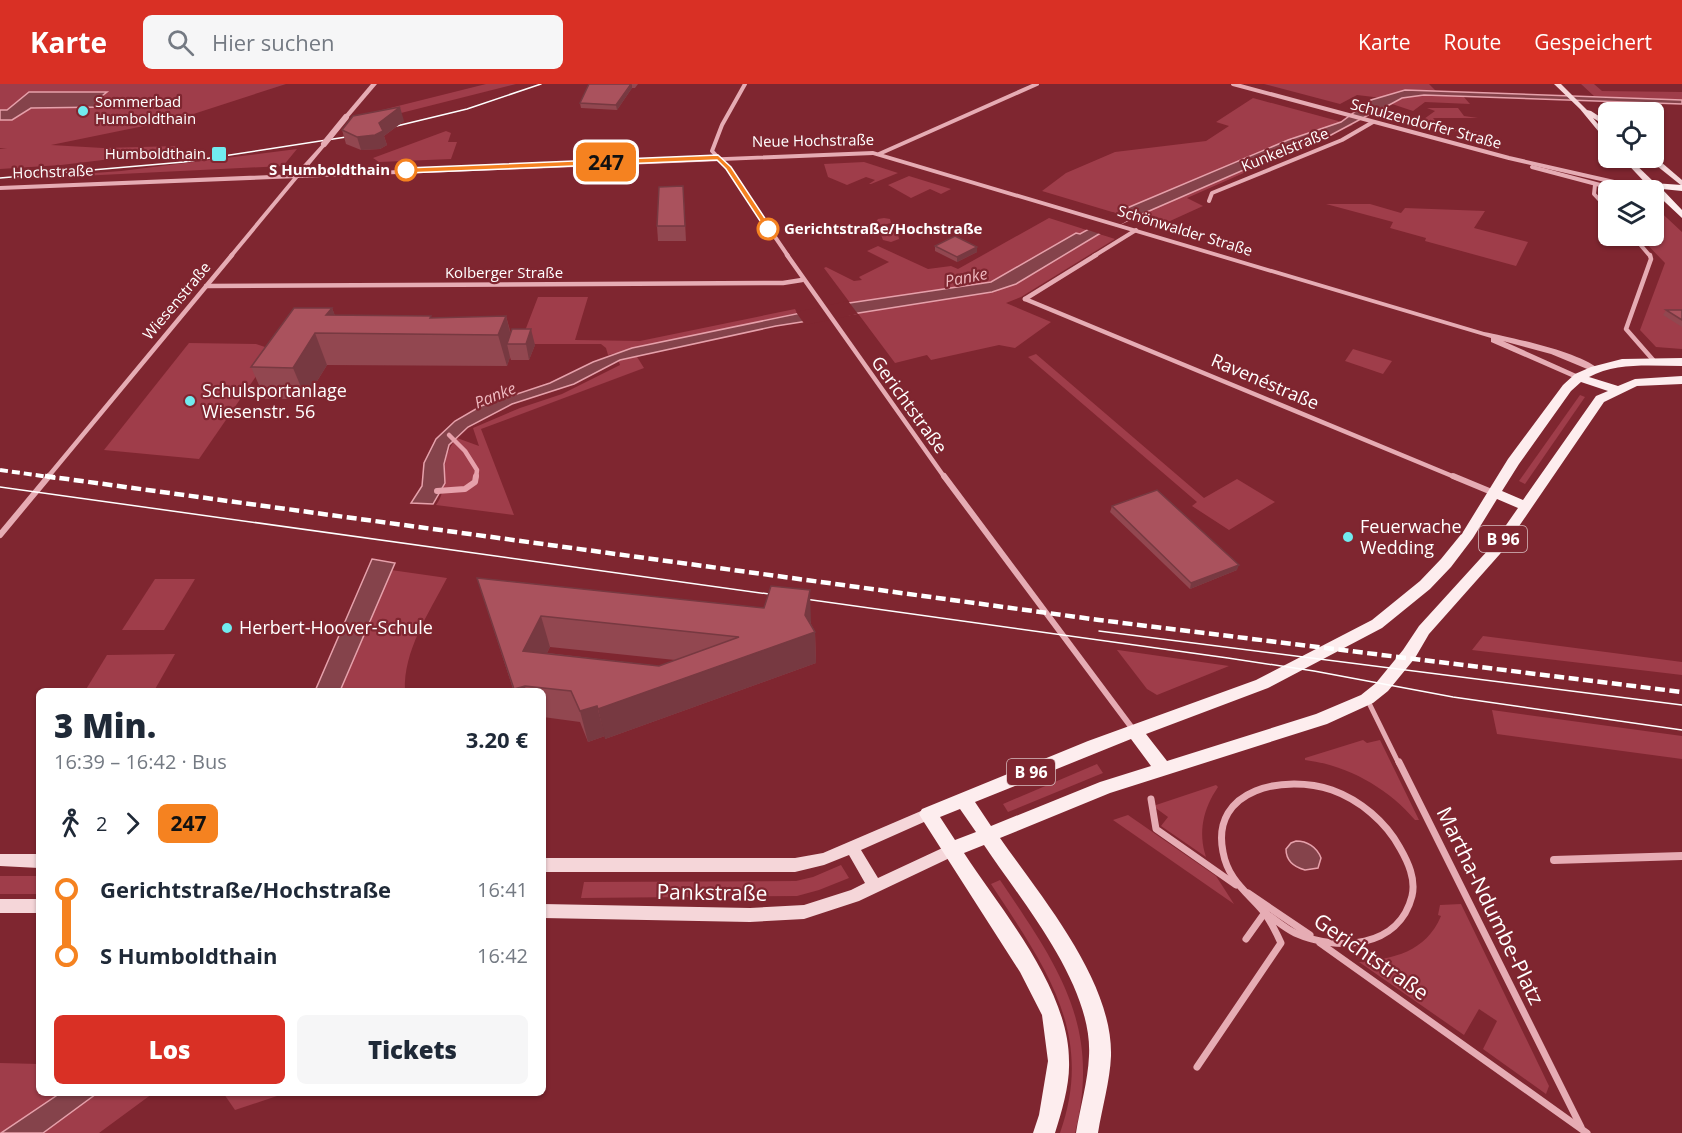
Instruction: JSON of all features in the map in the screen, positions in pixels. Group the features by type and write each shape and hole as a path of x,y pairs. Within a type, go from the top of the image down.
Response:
{"main road":[{"path":"1557,84 1582,108 1598,118"},
{"path":"1582,108 1598,128"},
{"path":"1634,168 1645,180"},
{"path":"1662,168 1682,186"},
{"path":"1664,191 1682,186"},
{"path":"1664,195 1682,199"},
{"path":"1664,199 1682,215"},
{"name":"B 96","path":"928,814 1262,684 1377,624 1425,585 1446,563 1468,535 1494,493 1567,388 1579,377 1595,369 1622,363 1682,362"},
{"path":"1595,369 1617,390"},
{"path":"1579,377 1617,390"},
{"name":"B 96","path":"951,850 1106,787 1321,719 1367,699 1382,687 1424,630 1495,551 1594,405 1600,399 1635,383 1682,380"},
{"name":"B 96","path":"1494,493 1526,506"},
{"path":"1135,732 1163,768"},
{"path":"964,800 1075,964 1093,1008 1098,1029 1100,1056 1087,1133"},
{"path":"928,814 1027,965 1052,1013 1059,1061 1050,1115 1044,1133"},
{"name":"Pankstraße","path":"546,866 795,865 824,859 928,814"},
{"path":"852,847 875,887"},
{"name":"Pankstraße","path":"546,911 778,915 804,912 838,903 951,850"},
{"path":"0,860 36,861"},
{"path":"0,906 36,906"}],"street":[{"name":"Wiesenstraße","path":"0,535 374,84"},
{"path":"718,158 711,149 745,84"},
{"name":"Neue Hochstraße","path":"718,158 838,153 879,154 1037,84"},
{"name":"Schulzendorfer Straße","path":"1233,84 1509,158 1605,180"},
{"name":"Kunkelstraße","path":"1209,201 1212,193 1346,138 1373,122"},
{"name":"Schönwalder Straße","path":"879,154 1482,334 1514,340 1595,369"},
{"name":"Hochstraße","path":"0,188 718,158"},
{"name":"Gerichtstraße","path":"718,158 728,168 820,306 951,487 1135,732"},
{"name":"Schulzendorfer Straße","path":"1509,158 1598,186"},
{"path":"1595,185 1594,194 1598,198"},
{"name":"Ravenéstraße","path":"1136,230 1026,298 1494,493"},
{"path":"1642,246 1651,259 1626,329 1654,361"},
{"name":"Kolberger Straße","path":"206,286 771,283 802,280"},
{"name":"Schönwalder Straße","path":"1482,334 1512,350 1579,377"},
{"name":"Martha-Ndumbe-Platz","path":"1367,699 1584,1131"},
{"path":"1236,885 1222,849 1223,826 1232,807 1252,790 1279,783 1309,784 1335,792 1361,805 1384,824 1401,846 1412,873 1413,893 1404,919 1383,936 1353,945 1316,940"},
{"name":"Gerichtstraße","path":"1151,800 1156,829 1236,885 1267,910 1316,940 1584,1131"},
{"path":"1554,860 1682,856"},
{"path":"1246,939 1267,910"},
{"path":"1197,1067 1281,943 1267,910"}],"shaded area":[{"path":"0,84 286,84 178,119 51,145 103,148 179,146 178,151 61,165 0,169 0,149 7,148 0,148"},
{"path":"486,84 516,84 401,113 370,113"},
{"path":"1264,84 1429,84 1436,91 1404,90 1382,98 1357,95 1340,104"},
{"path":"1581,84 1594,84 1602,91 1682,92 1682,100 1594,96"},
{"path":"1405,90 1682,100 1682,104 1424,95 1402,98 1378,111 1383,113 1372,113 1331,135 1294,148 1099,234 1016,284 992,292 776,326 620,360 574,384 512,404 468,427 449,445 444,464 445,483 433,504 411,503 422,486 424,463 436,439 455,421 481,406 550,383 593,362 632,348 849,303 991,282 1076,233 1080,234 1127,208 1288,140 1341,122 1371,100"},
{"path":"29,92 107,92 97,100 111,101 105,107 31,108 12,120 0,120 0,110 7,110"},
{"path":"1424,95 1463,96 1470,104 1425,102 1413,111 1392,104 1402,98"},
{"path":"1253,98 1353,125 1187,198 1203,206 1159,226 1042,191 1066,173 1115,152 1206,141 1229,126 1216,122"},
{"path":"1427,108 1458,108 1464,116 1478,118 1433,118 1442,129 1480,132 1449,131 1451,134 1417,124 1435,111"},
{"path":"446,131 451,133 448,142 457,142 451,159 379,162 373,158"},
{"path":"297,149 283,166 0,180 121,171"},
{"path":"864,162 898,173 871,184 869,184 875,180 866,177 847,185 828,177 824,164"},
{"path":"909,176 951,189 941,194 930,189 911,198 888,185"},
{"path":"1326,204 1370,204 1401,213 1405,208 1485,211 1474,228 1528,242 1516,266 1425,241 1426,238 1390,228 1393,222"},
{"path":"1664,215 1682,232 1682,349 1656,347 1640,330 1665,263 1649,246 1664,246"},
{"path":"1049,218 1115,239 1021,297 1006,303 1051,322 1015,348 999,345 931,360 927,355 895,363 824,268 854,281 862,280 859,277 889,262 867,251 878,246 928,269 951,266 958,269"},
{"path":"878,219 890,219 891,223 878,226 877,230 893,233 896,228 901,227 910,231 898,234 899,239 891,242 883,240 881,235 861,229 863,225 874,224"},
{"path":"538,297 588,297 575,340 640,341 795,309 797,313 622,351 624,355 634,352 644,368 481,429 514,515 436,505 443,490 447,456 457,438 479,446 473,428 520,408 562,394 620,365 616,353 608,355 606,348 601,344 516,344 523,336"},
{"name":"Schulsportanlage Wiesenstr. 56","path":"189,343 256,344 274,350 199,459 104,450"},
{"path":"1353,349 1392,361 1383,374 1345,361"},
{"path":"1036,354 1204,498 1237,479 1275,502 1229,530 1192,506 1197,502 1028,357"},
{"path":"1580,395 1585,397 1525,484 1519,481"},
{"path":"372,559 395,563 341,688 316,688"},
{"path":"391,570 447,578 418,633 408,661 405,688 317,688"},
{"path":"155,579 195,579 164,630 122,630"},
{"path":"1483,636 1682,662 1682,675 1472,650"},
{"path":"1117,650 1229,666 1157,695 1147,689"},
{"path":"175,654 156,688 87,688 107,655"},
{"path":"1492,710 1682,736 1682,759 1497,734"},
{"path":"1363,740 1367,743 1380,740 1419,820 1415,820 1392,798 1366,780 1336,767 1305,760 1305,758"},
{"path":"1097,764 1103,773 1008,812 1003,804"},
{"path":"1216,785 1218,787 1203,821 1202,839 1206,857 1161,826 1168,817 1153,806"},
{"path":"1128,815 1216,876 1234,904 1113,820"},
{"path":"1296,841 1308,843 1317,851 1321,858 1318,868 1305,870 1289,860 1286,849"},
{"path":"841,865 849,878 797,896 581,898 584,882 796,881 813,877"},
{"path":"0,876 36,876 36,894 0,894"},
{"path":"1000,880 1040,940 1056,969 1069,998 1078,1028 1083,1060 1082,1095 1075,1133 1060,1133 1070,1097 1072,1063 1068,1031 1045,971 991,884"},
{"path":"1461,904 1549,1086 1546,1094 1483,1049 1497,1021 1479,1009 1464,1035 1359,962 1396,956 1417,946 1435,928 1441,916 1438,915 1440,905"},
{"path":"0,1063 36,1064 36,1096 149,1096 99,1133 0,1133"},
{"path":"56,1096 93,1096 43,1133 1,1133"},
{"path":"225,1096 277,1096 235,1110"}],"pier":[{"path":"1112,212 1132,218 1103,235 1082,228"},
{"path":"848,301 858,314 805,325 796,312"}],"building":[{"path":"589,84 631,84 616,105 580,103"},
{"path":"400,107 379,123 383,131 375,135 357,137 342,130 353,116"},
{"path":"683,186 685,226 657,226 659,187"},
{"path":"955,236 977,247 957,257 935,246"},
{"path":"294,308 332,308 326,315 431,316 430,318 506,316 498,335 315,333 293,368 251,367"},
{"path":"1666,310 1682,310 1682,320"},
{"path":"512,329 531,329 526,344 507,344"},
{"path":"1157,490 1239,565 1191,583 1112,506"},
{"path":"477,578 764,608 771,586 810,590 805,615 815,632 598,709 597,706 580,711 571,691 525,686 514,688","holes":["541,616 739,637 659,666 523,651"]}],"waterway":[{"path":"449,435 465,451 477,470 476,478"},
{"path":"437,491 465,489 475,482 476,476"}],"tram line":[{"path":"380,130 467,109 541,84"},
{"path":"0,178 184,162 359,135"},
{"path":"0,487 1228,658 1314,671 1453,697 1682,730"},
{"path":"1099,631 1682,705"}],"railway":[{"path":"0,470 56,478"},
{"path":"45,476 1099,620 1682,692"}],"bus line":[{"name":"247","path":"406,170 718,158 728,168 768,229"}],"place":[{"name":"Sommerbad Humboldthain","path":"83,111"},
{"name":"Humboldthain","path":"219,154"},
{"name":"S Humboldthain","path":"406,170"},
{"name":"Gerichtstraße/Hochstraße","path":"768,229"},
{"name":"Schulsportanlage Wiesenstr. 56","path":"190,401"},
{"name":"Feuerwache Wedding","path":"1348,537"},
{"name":"Herbert-Hoover-Schule","path":"227,628"}],"water label":[{"name":"Panke","path":"966,277"},
{"name":"Panke","path":"495,395"}]}
